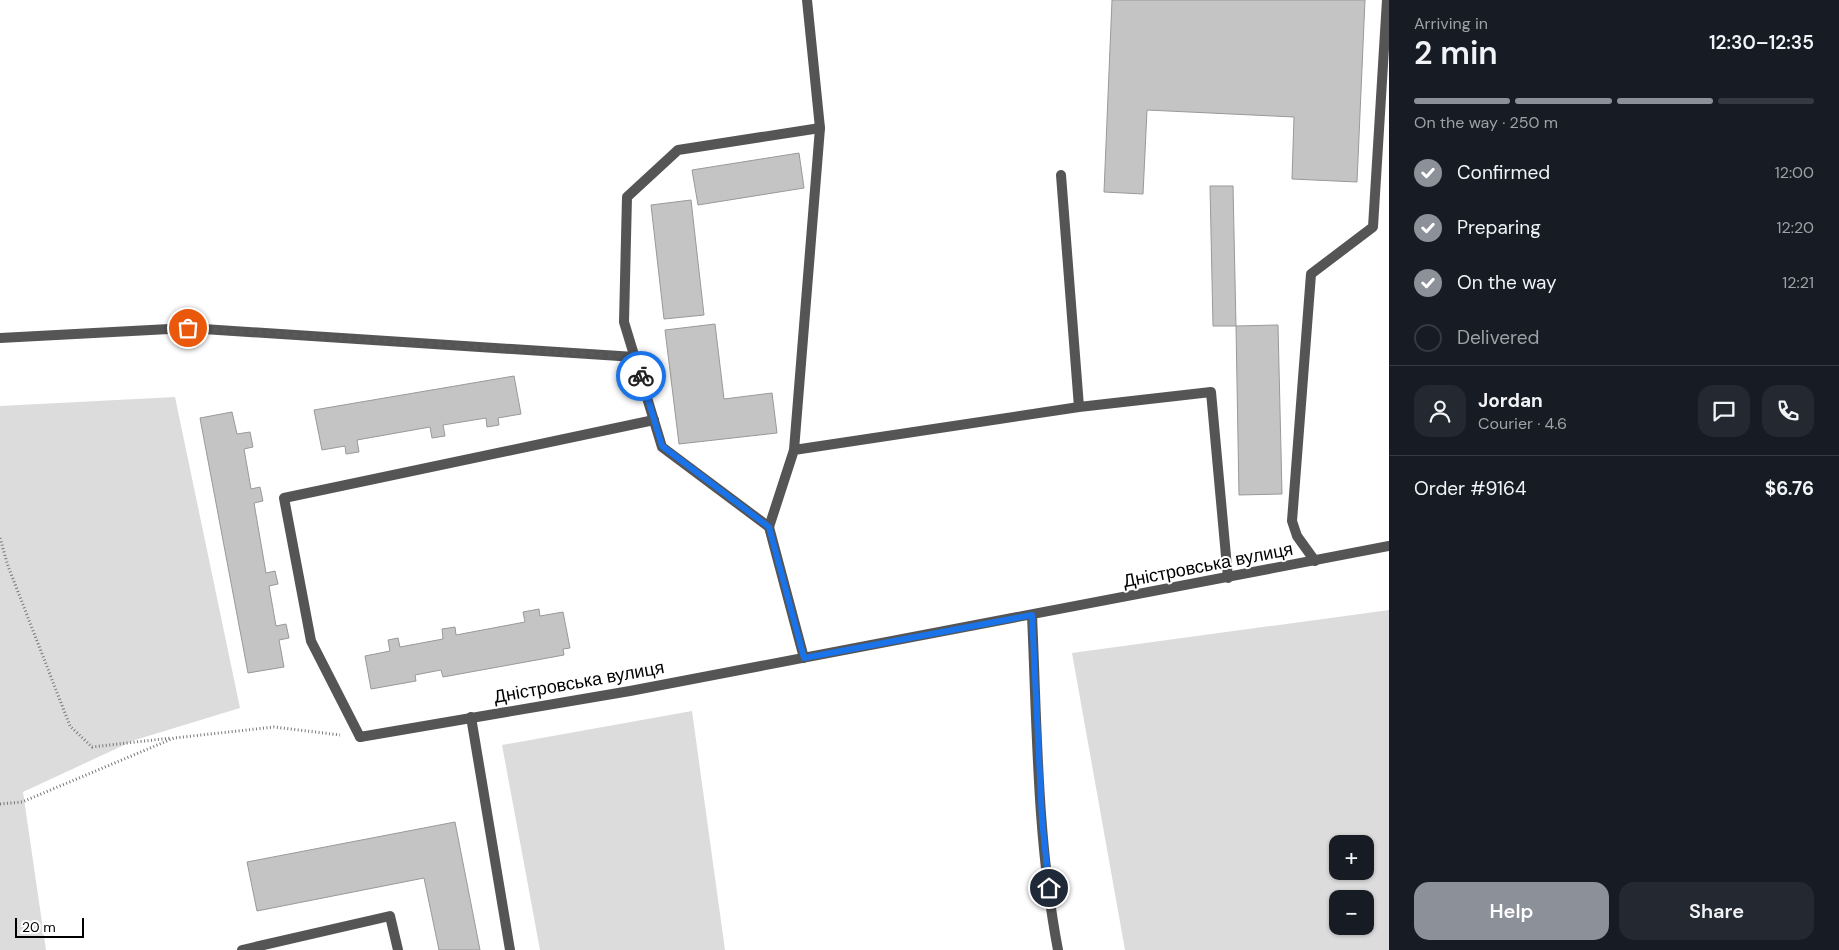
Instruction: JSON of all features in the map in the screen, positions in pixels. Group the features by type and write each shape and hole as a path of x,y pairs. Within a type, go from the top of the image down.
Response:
{"street":[{"path":"804,658 769,527 794,450 820,128 807,0"},
{"path":"1315,561 1297,536 1292,521 1311,274 1373,227 1387,0"},
{"path":"769,527 662,446 624,322 627,197 678,150 820,128"},
{"path":"1061,175 1079,407"},
{"path":"0,338 188,328 635,357"},
{"path":"794,450 1079,407 1210,392 1228,578"},
{"path":"360,737 311,641 284,498 654,420"},
{"name":"Дністровська вулиця","path":"360,737 630,691 1389,546"},
{"path":"1032,615 1042,820 1053,922 1058,950"},
{"path":"472,717 510,950"},
{"path":"242,950 390,916 398,950"}],"path":[{"path":"0,538 8,566 70,726 92,746 274,727 360,737"},
{"path":"0,804 22,802 174,738"}],"shaded area":[{"path":"175,397 240,708 135,740 23,792 46,950 0,950 0,406"},
{"path":"1389,610 1389,950 1125,950 1072,653"},
{"path":"692,711 725,950 540,950 502,745"}],"building":[{"path":"1112,0 1365,0 1357,182 1292,179 1294,117 1147,110 1143,194 1104,192"},
{"path":"799,153 804,188 698,205 692,170"},
{"path":"1210,186 1233,186 1236,326 1213,326"},
{"path":"691,200 704,315 664,319 651,205"},
{"path":"715,324 724,399 772,393 777,433 679,444 665,330"},
{"path":"1278,325 1282,494 1239,495 1236,326"},
{"path":"514,376 521,414 498,418 499,425 487,427 486,418 443,425 445,436 432,438 430,427 357,440 359,452 346,454 345,446 322,450 314,410"},
{"path":"232,412 237,434 250,432 253,447 244,449 251,489 260,487 263,501 254,503 266,573 275,571 278,584 269,586 276,626 286,624 289,638 279,640 284,667 248,673 200,418"},
{"path":"539,609 540,616 563,612 570,648 563,649 564,655 443,677 441,670 415,675 416,681 371,689 365,656 390,651 388,640 398,638 400,647 443,639 442,629 455,627 456,635 525,622 523,612"},
{"path":"455,822 480,950 439,950 424,878 257,911 247,862"}],"way so far":[{"path":"188,328 635,357 641,376"}],"route":[{"path":"641,376 662,446 769,527 804,658 1032,615 1042,820 1049,888"}]}
